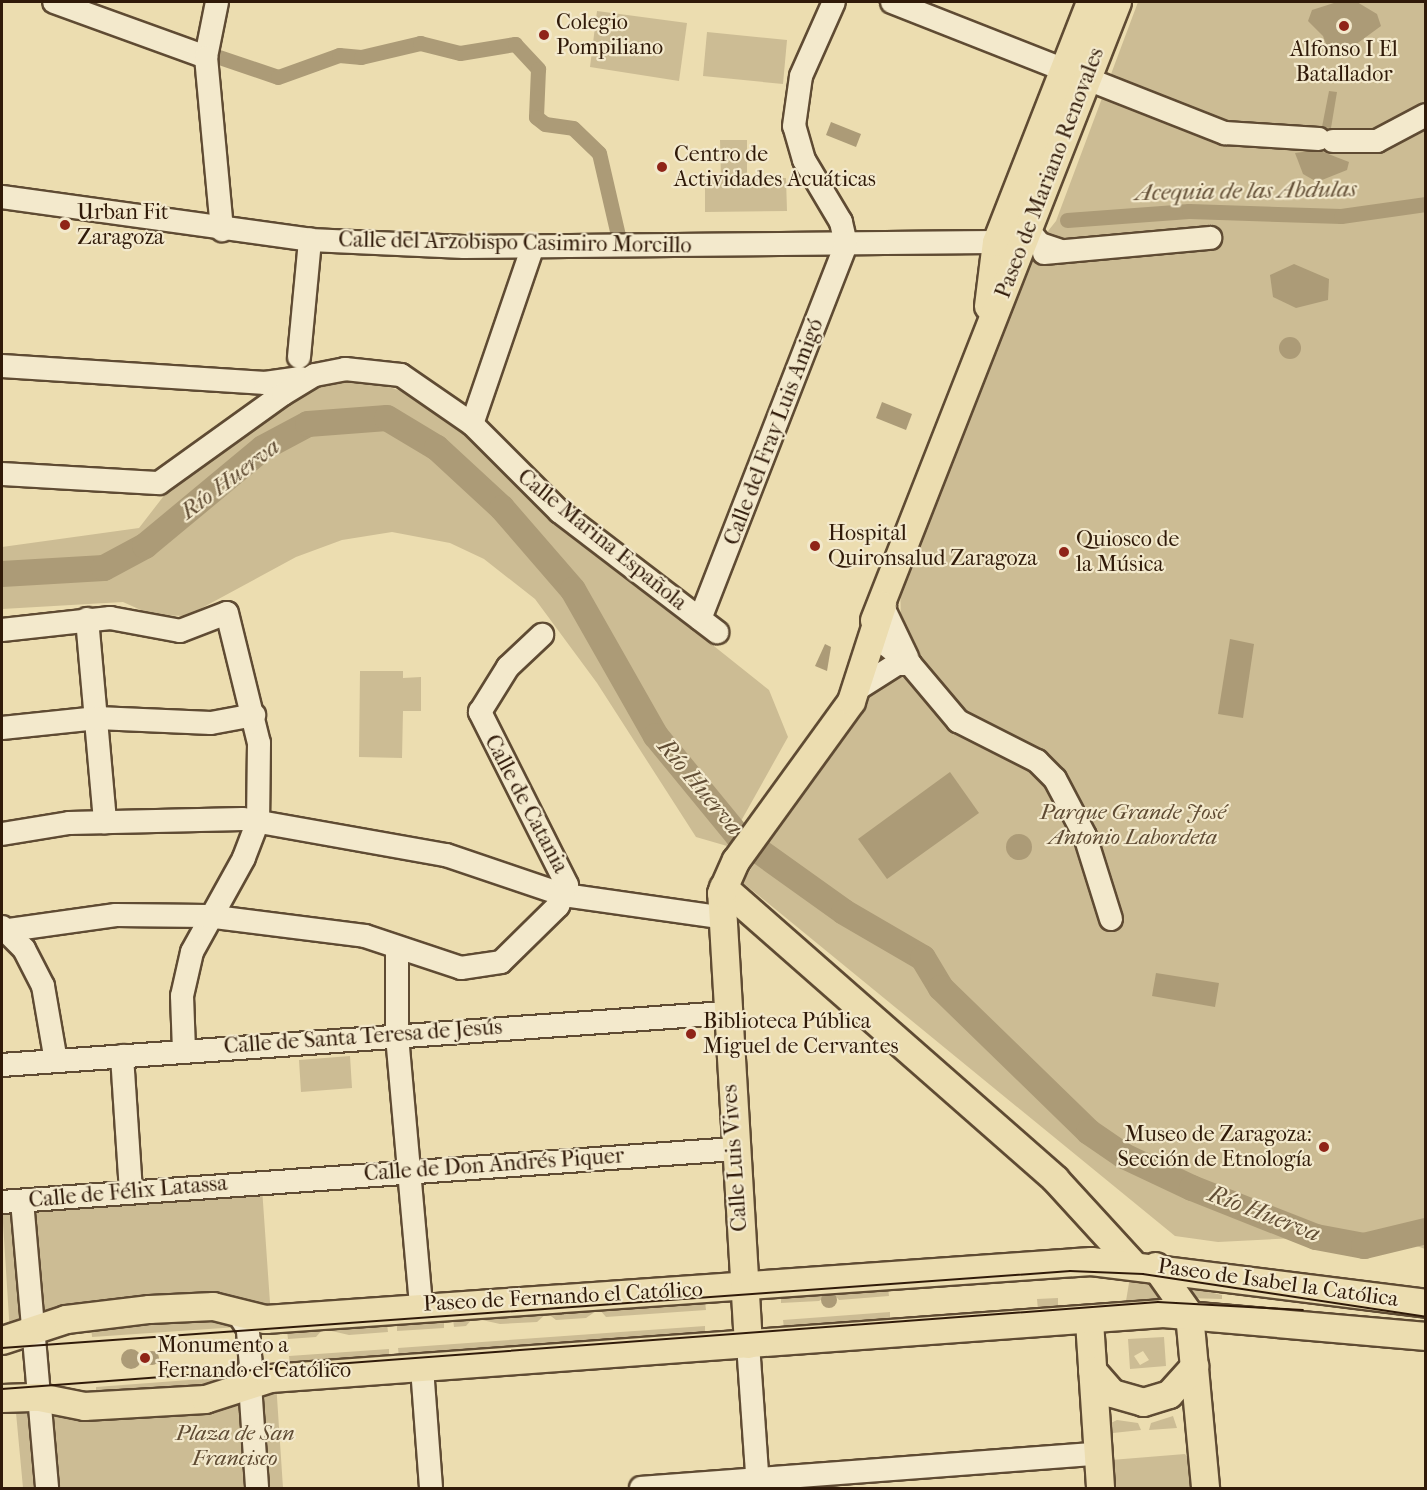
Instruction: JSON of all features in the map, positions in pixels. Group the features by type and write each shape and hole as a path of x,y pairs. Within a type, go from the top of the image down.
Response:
{"main road":[{"name":"Paseo de Mariano Renovales","path":"827,731 870,637 982,344 1029,231 1075,72 1090,2"},
{"name":"Paseo de Mariano Renovales","path":"982,344 996,242 1075,72 1117,2"},
{"name":"Paseo de Mariano Renovales","path":"736,860 856,690 870,637"},
{"name":"Calle Luis Vives","path":"736,860 723,886 719,916 748,1344"},
{"path":"723,886 1055,1179 1143,1264 1189,1314 1205,1488"},
{"name":"Paseo de Fernando el Católico","path":"2,1340 34,1332 66,1319 149,1309 213,1306 239,1315 265,1319 421,1305 1143,1264"},
{"name":"Paseo de Isabel la Católica","path":"1143,1264 1296,1290 1425,1303"},
{"name":"Paseo de Isabel la Católica","path":"1089,1321 1189,1314 1425,1336"},
{"path":"2,1398 39,1397 84,1406 211,1398 243,1387 422,1368 1089,1321 1100,1488"},
{"path":"1092,1370 1112,1393 1143,1402 1169,1394 1194,1366"}],"street":[{"path":"54,2 206,57"},
{"path":"217,2 206,57 222,230"},
{"path":"834,2 801,76 794,126 804,160 842,222 846,244"},
{"path":"892,2 1075,72 1225,133 1377,141 1425,115"},
{"name":"Calle del Arzobispo Casimiro Morcillo","path":"2,197 222,230 310,240 533,246 846,244 996,242 1029,231"},
{"path":"1029,231 1040,244 1058,250"},
{"path":"1018,258 1058,250 1210,238"},
{"path":"299,357 310,240"},
{"name":"Calle del Fray Luis Amigó","path":"708,625 846,244"},
{"path":"472,423 482,409 533,246"},
{"name":"Calle Marina Española","path":"2,366 271,383 358,368 401,375 472,423 560,512 708,625"},
{"path":"2,474 159,483 249,416 315,375"},
{"path":"239,381 252,387 257,399 249,416"},
{"path":"882,605 910,664 958,721 1037,761 1055,779 1085,837 1111,919"},
{"path":"2,630 87,619 119,618 166,632 191,629 227,613 254,715 261,759 258,821 244,858 207,916 184,985 184,1051"},
{"path":"87,619 105,822"},
{"name":"Calle de Catania","path":"542,635 508,667 480,712 563,870 564,896"},
{"path":"870,637 910,664"},
{"path":"856,690 897,664 910,664"},
{"path":"2,728 97,718 211,723 254,715"},
{"path":"2,834 105,822 258,821 446,855 564,896 719,916"},
{"path":"2,930 116,915 207,916 365,936 397,949 462,968 493,966 513,953 564,896"},
{"path":"2,930 24,949 43,986 56,1061"},
{"path":"397,949 397,1036 421,1305"},
{"name":"Calle de Santa Teresa de Jesús","path":"2,1065 725,1013"},
{"path":"122,1056 131,1192"},
{"name":"Calle de Don Andrés Piquer","path":"255,1182 734,1149"},
{"name":"Calle de Félix Latassa","path":"12,1202 255,1182"},
{"path":"12,1202 34,1332 47,1488"},
{"path":"239,1315 248,1329 251,1366 243,1387 257,1488"},
{"path":"748,1344 757,1484"},
{"path":"422,1368 431,1488"},
{"path":"641,1488 757,1484 1098,1454"}],"green space":[{"name":"Parque Grande José Antonio Labordeta","path":"1138,2 1425,2 1426,1230 1417,1234 1425,1231 1425,1249 1400,1240 1364,1246 1316,1237 1218,1242 1175,1236 742,882 873,690 901,626 900,581 1021,265 1056,221"},
{"path":"597,11 687,23 679,81 590,67"},
{"path":"707,32 787,40 783,84 703,76"},
{"path":"720,140 747,140 747,178 786,178 787,211 705,212 705,179 721,178"},
{"path":"362,378 416,396 453,422 536,504 769,690 788,737 727,846 696,837 597,683 535,599 484,559 450,543 392,532 342,540 296,557 187,616 152,615 123,602 2,609 2,547 139,528 173,484 242,439 279,406 318,388"},
{"path":"360,671 403,671 403,678 421,677 421,711 403,711 402,758 359,757"},
{"path":"350,1056 352,1088 301,1092 299,1060"},
{"path":"262,1188 271,1317 172,1295 114,1299 101,1311 10,1334 2,1207"},
{"path":"1130,1277 1156,1281 1168,1298 1126,1301"},
{"path":"1178,1285 1222,1295 1222,1299 1187,1298"},
{"path":"888,1288 889,1296 839,1300 832,1292"},
{"path":"832,1292 819,1301 781,1303 781,1296"},
{"path":"1058,1298 1058,1308 1038,1310 1037,1299"},
{"path":"705,1301 706,1310 606,1317 599,1309 586,1318 556,1320 547,1313 537,1322 500,1324 473,1318 466,1326 454,1327 453,1319"},
{"path":"890,1312 890,1321 784,1328 783,1320"},
{"path":"200,1318 238,1327 92,1337 91,1326"},
{"path":"444,1320 444,1328 397,1331 397,1323"},
{"path":"387,1324 388,1332 349,1335 323,1329 316,1337 288,1339 287,1331"},
{"path":"705,1326 705,1334 399,1357 398,1348"},
{"path":"1164,1337 1166,1366 1130,1369 1128,1339","holes":["1143,1351 1149,1360 1140,1365 1134,1356"]},
{"path":"389,1349 389,1357 290,1365 289,1356"},
{"path":"242,1376 227,1385 96,1399 96,1387"},
{"name":"Plaza de San Francisco","path":"276,1382 283,1488 23,1488 15,1402 91,1419 209,1409"},
{"path":"1173,1416 1177,1428 1149,1430 1151,1423"},
{"path":"1117,1420 1138,1423 1141,1430 1113,1433 1111,1423"},
{"path":"1185,1454 1190,1460 1191,1488 1110,1488 1111,1460"}],"shaded area":[{"path":"1337,2 1357,2 1377,14 1381,26 1340,56 1329,52 1323,36 1308,21 1312,10"},
{"path":"1329,91 1337,92 1331,128 1322,127"},
{"path":"831,122 861,134 856,147 826,135"},
{"path":"1318,150 1349,162 1347,170 1317,182 1303,174 1295,153"},
{"path":"1294,264 1329,279 1328,300 1296,308 1273,297 1270,275"},
{"path":"1290,337 1298,340 1301,348 1298,356 1290,359 1282,356 1279,348 1282,340"},
{"path":"882,402 912,414 906,430 876,418"},
{"path":"1230,639 1254,644 1243,718 1218,714"},
{"path":"825,644 831,647 827,671 815,666"},
{"path":"950,772 979,813 887,879 858,839"},
{"path":"1019,834 1028,838 1032,847 1028,856 1019,860 1010,856 1006,847 1010,838"},
{"path":"1156,973 1219,983 1215,1007 1152,996"},
{"path":"829,1292 835,1294 837,1300 835,1306 829,1308 823,1306 821,1300 823,1294"},
{"path":"131,1349 138,1352 141,1359 138,1366 131,1369 124,1366 121,1359 124,1352"},
{"path":"152,1351 157,1353 159,1358 157,1363 152,1365 147,1363 145,1358 147,1353"}],"waterway":[{"name":"Acequia de las Abdulas","path":"219,57 278,77 339,55 361,57 420,43 460,53 515,44 538,69 536,117 545,124 573,128 599,153 618,235"},
{"name":"Acequia de las Abdulas","path":"1067,220 1189,211 1341,216 1426,204"},
{"name":"Río Huerva","path":"2,574 104,568 145,546 263,448 308,424 387,418 437,448 502,508 573,590 656,736 738,836 844,912 923,958 941,988 1089,1132 1124,1156 1192,1188 1316,1237 1364,1246 1426,1231"}],"tram line":[{"path":"2,1348 1070,1271 1143,1274 1426,1317"},
{"path":"2,1389 1158,1302 1303,1310"}],"place":[{"name":"Alfonso I El Batallador","path":"1344,26"},
{"name":"Colegio Pompiliano","path":"544,35"},
{"name":"Centro de Actividades Acuáticas","path":"662,167"},
{"name":"Urban Fit Zaragoza","path":"65,225"},
{"name":"Hospital Quironsalud Zaragoza","path":"815,546"},
{"name":"Quiosco de la Música","path":"1064,552"},
{"name":"Biblioteca Pública Miguel de Cervantes","path":"691,1034"},
{"name":"Museo de Zaragoza: Sección de Etnología","path":"1324,1147"},
{"name":"Monumento a Fernando el Católico","path":"145,1358"}]}
